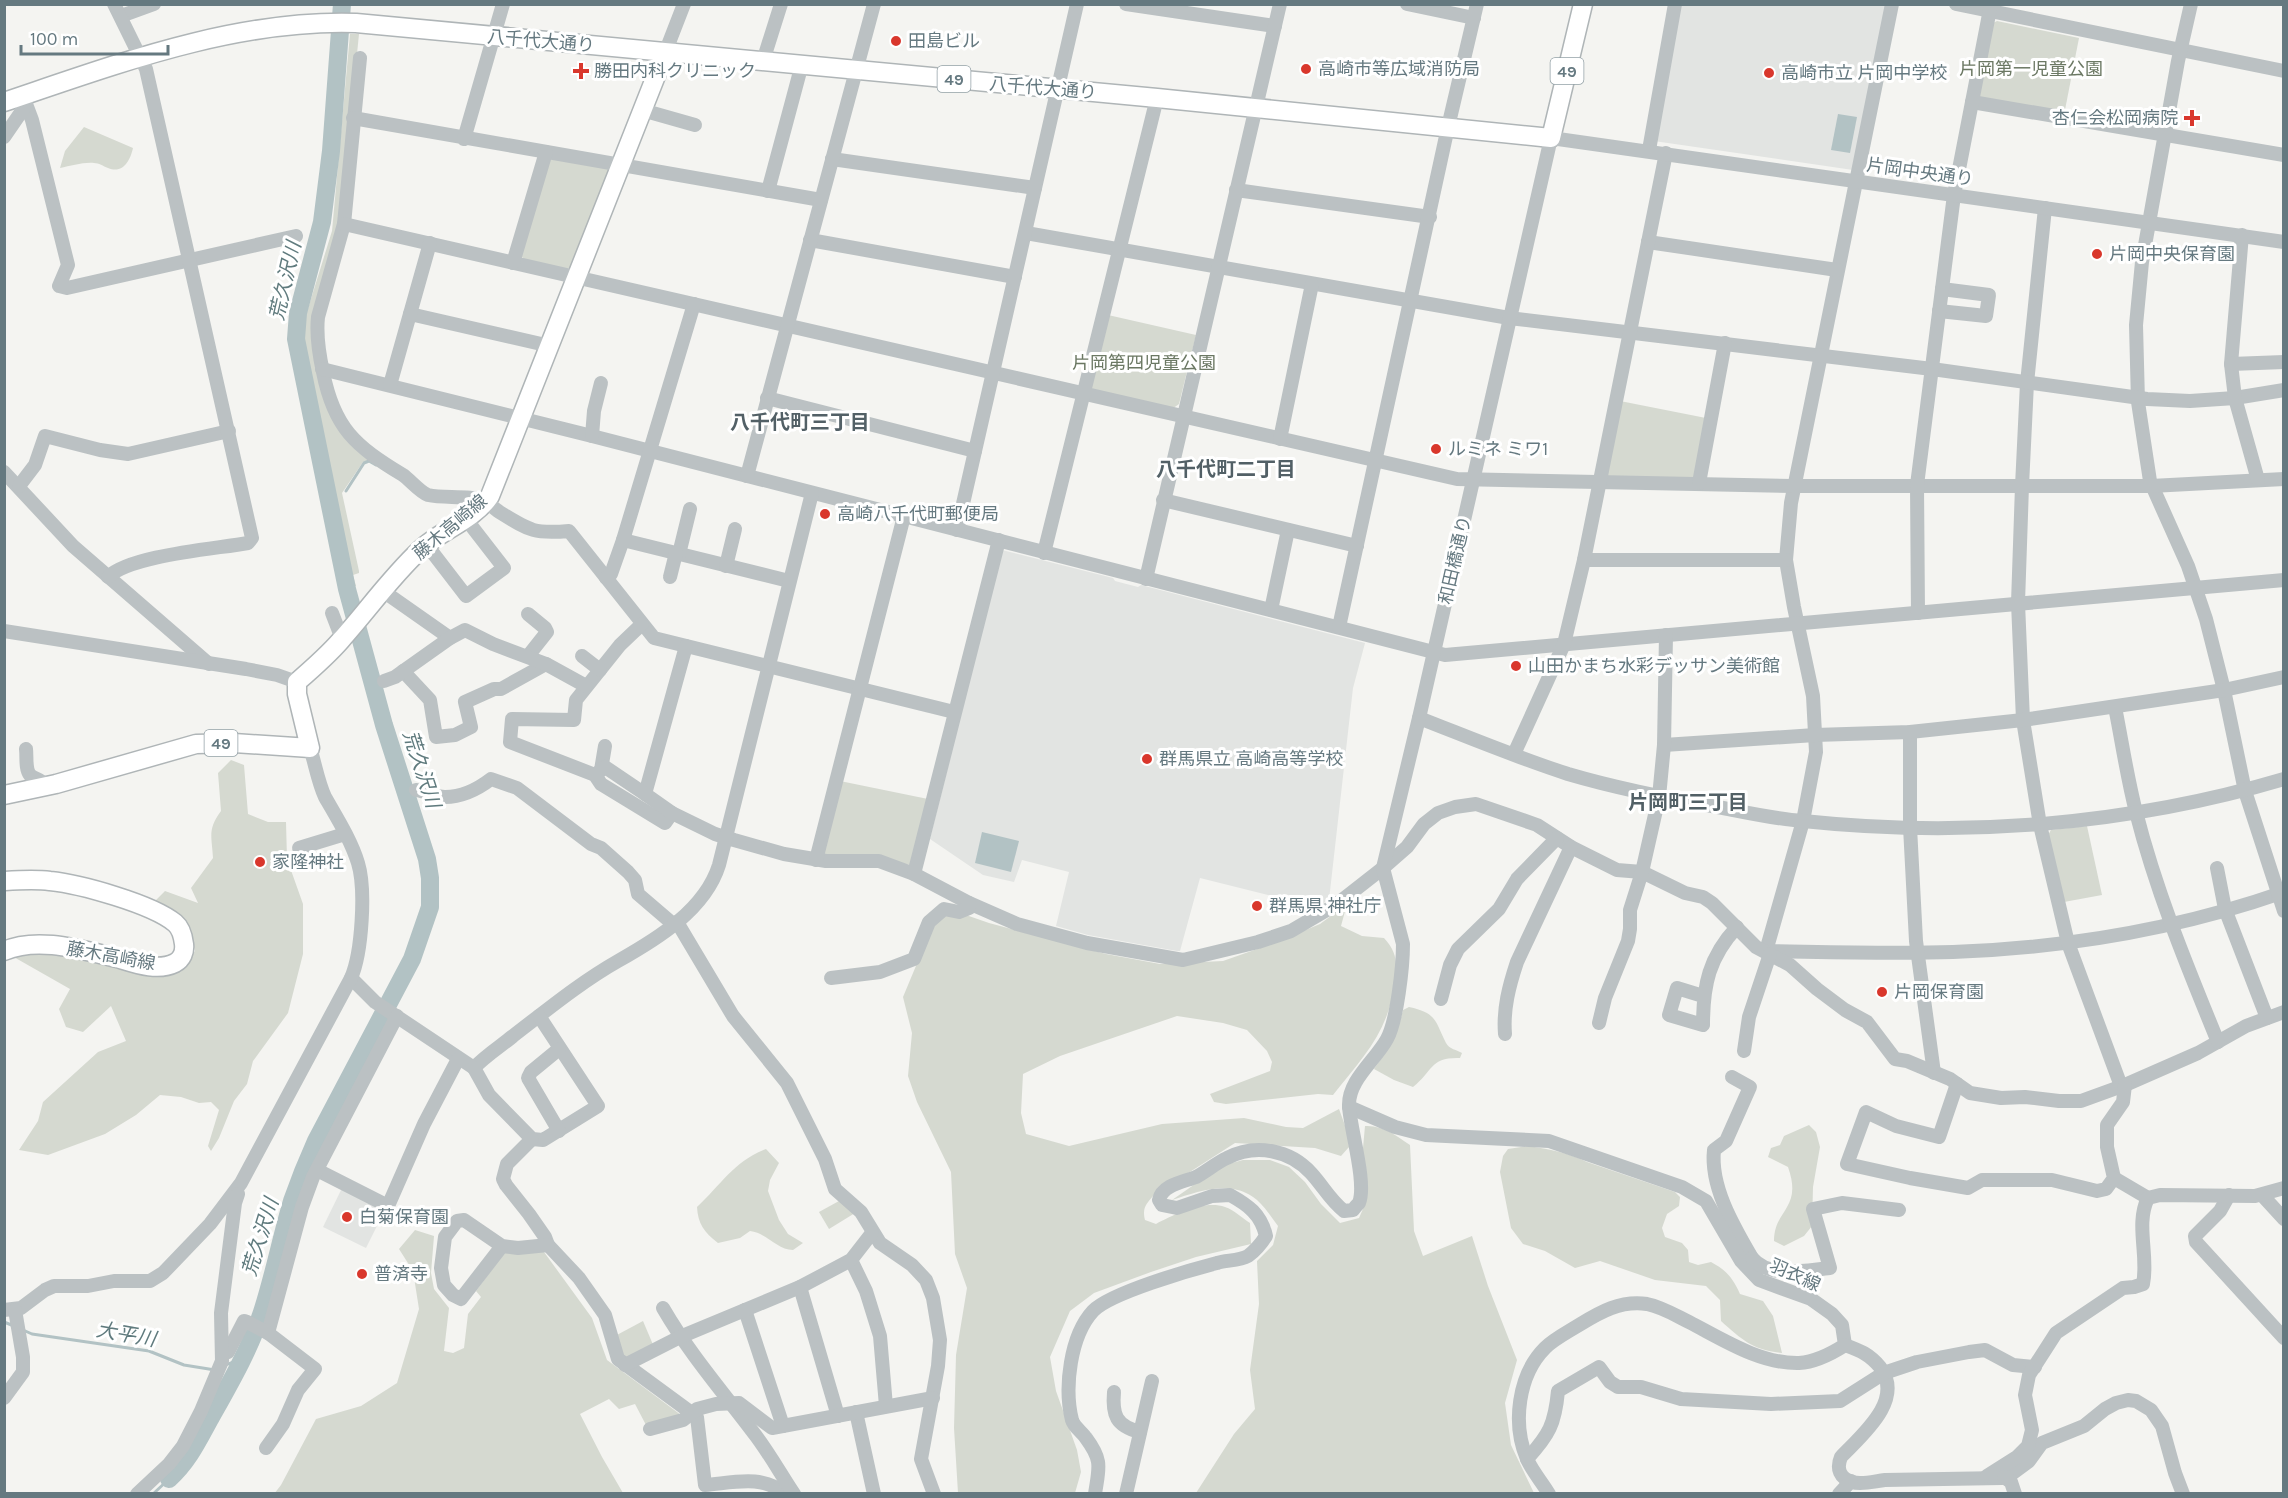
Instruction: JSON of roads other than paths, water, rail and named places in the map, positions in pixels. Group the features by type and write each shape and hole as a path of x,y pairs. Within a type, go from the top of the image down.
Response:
{"main road":[{"name":"和田橋通り","path":"1551,138 1583,4"},
{"name":"八千代大通り","path":"141,56 275,26 326,22 356,23 1156,98 1551,138"},
{"name":"藤木高崎線","path":"297,682 344,637 382,591 426,544 466,519 486,502 550,346 664,53"},
{"name":"49","path":"4,102 24,100 141,56"},
{"path":"297,682 297,694 310,748"},
{"name":"49","path":"4,795 46,787 196,744 234,743 310,748"},
{"name":"藤木高崎線","path":"4,881 58,882 85,887 122,899 175,924 181,932 184,948 181,958 176,962 159,966 66,948 29,945 4,951"}],"street":[{"path":"108,577 115,572 153,558 251,541 229,430 154,101 141,56 118,10 154,4"},
{"path":"464,138 503,4"},
{"path":"664,53 684,4"},
{"path":"763,61 781,4"},
{"path":"747,476 874,4"},
{"path":"957,530 1077,4"},
{"path":"1126,4 1275,26"},
{"path":"1146,579 1280,4"},
{"path":"1339,627 1448,127 1476,11 1407,4"},
{"path":"1649,150 1676,4"},
{"path":"1744,1051 1749,1017 1803,821 1816,752 1814,696 1797,624 1786,560 1794,486 1892,4"},
{"path":"1956,4 1991,8 2181,51 2283,70"},
{"path":"2191,4 2147,222 2136,325 2138,397 2151,486 2188,566 2206,619 2224,690 2245,791 2280,893 2283,911"},
{"path":"1918,614 1917,486 1954,195 1991,8"},
{"path":"360,58 344,224 318,317 317,337 331,406 342,425 362,448 411,481 425,494 486,502 528,529 552,532 569,531 654,638 954,712"},
{"path":"768,191 802,64"},
{"path":"1044,553 1156,98"},
{"path":"4,137 24,100"},
{"path":"24,100 32,120 68,265 59,286 67,288 296,236"},
{"path":"1972,102 2283,155"},
{"path":"642,110 695,124"},
{"path":"353,118 821,200"},
{"name":"片岡中央通り","path":"1551,138 1649,150 2283,242"},
{"name":"和田橋通り","path":"1349,1107 1351,1093 1388,1038 1394,1016 1403,944 1384,879 1383,867 1551,138"},
{"path":"513,263 546,152"},
{"path":"1514,754 1564,644 1584,560 1666,153"},
{"path":"832,159 1035,188"},
{"path":"1236,190 1430,217"},
{"path":"2045,208 2027,383 2022,486 2018,603 2023,720 2040,825 2068,943 2123,1086 2123,1102 2107,1125 2107,1147 2114,1178 2148,1198 2160,1195 2262,1195 2283,1188"},
{"path":"344,224 1457,479 1794,486 2151,486 2283,479"},
{"path":"1026,233 1509,318 1932,369 2147,399 2235,398 2283,390"},
{"path":"2242,236 2231,364 2235,398 2258,480"},
{"path":"810,240 1014,277"},
{"path":"1648,242 1837,270"},
{"path":"390,385 430,243"},
{"path":"1280,440 1312,284"},
{"path":"1939,311 1986,316 1989,296 1942,289"},
{"path":"606,578 611,574 623,540 694,304"},
{"path":"410,314 550,346"},
{"path":"1699,483 1725,343"},
{"path":"2231,364 2283,362"},
{"path":"322,369 1445,655 2283,580"},
{"path":"592,436 594,411 602,383"},
{"path":"767,398 975,451"},
{"path":"19,486 35,465 45,436 100,450 128,454 229,430"},
{"path":"4,472 73,546 209,664"},
{"path":"474,1068 566,995 675,923 700,899 715,878 812,493"},
{"path":"1163,500 1357,546"},
{"path":"670,578 690,509"},
{"path":"816,860 904,516"},
{"path":"426,544 466,596 504,568 466,519"},
{"path":"726,566 735,529"},
{"path":"1271,610 1288,530"},
{"path":"623,540 789,581"},
{"path":"914,874 999,540"},
{"path":"1584,560 1786,560"},
{"path":"382,591 450,638"},
{"path":"332,613 344,637"},
{"path":"528,614 547,632 528,656"},
{"path":"598,772 510,742 512,719 574,720 576,700 620,645 642,624"},
{"path":"4,630 277,675 297,682"},
{"path":"384,681 465,630 493,644 546,664 586,686"},
{"path":"1599,1023 1605,998 1628,941 1630,910 1642,872 1659,798 1664,745 1666,635"},
{"path":"645,794 686,645"},
{"path":"582,656 600,670"},
{"path":"403,671 430,700 436,737 445,737 471,727 465,702 494,689 501,689 546,664"},
{"path":"1664,745 1815,735 1910,732 2023,720 2224,690 2283,677"},
{"path":"2115,707 2136,813 2170,924 2218,1042"},
{"path":"1419,718 1567,773 1659,798 1803,821 1910,827 2040,825 2136,813 2245,791 2283,779"},
{"path":"1910,732 1910,827 1917,953 1934,1073"},
{"path":"606,746 598,772 601,784 665,823 672,813"},
{"path":"4,1398 22,1372 20,1340 12,1314 54,1286 88,1286 114,1281 140,1282 158,1277 210,1224 241,1184 351,978 357,965 361,940 361,885 358,863 337,814 324,795 310,748"},
{"path":"26,749 27,770 30,775 43,781 46,787"},
{"path":"598,772 604,767 672,813 725,837 784,854 816,860 875,861 914,874 969,903 1017,924 1087,943 1183,960 1258,942 1291,931 1337,904 1407,847 1424,824 1438,813 1455,807 1476,804 1537,825 1571,847 1617,870 1642,872 1685,893 1703,897 1712,903 1756,947 1790,965 1845,1010 1867,1022 1882,1045 1895,1059 1907,1061 1950,1079 1970,1093 2001,1098 2025,1097 2081,1101 2123,1086 2198,1053 2246,1026 2283,1012"},
{"path":"416,790 443,797 457,796 479,789 491,779 517,788 591,844 601,848 635,880 639,894 675,923 733,1016 787,1083 820,1149 835,1190 861,1212 880,1243 912,1265 926,1280 933,1298 940,1340 933,1398 921,1460 934,1494"},
{"path":"299,848 345,834"},
{"path":"1441,999 1450,965 1458,950 1499,909 1517,879 1557,838"},
{"path":"1504,1034 1504,1016 1510,982 1517,962 1571,847"},
{"path":"2217,868 2225,909 2267,1018"},
{"path":"1768,952 1962,952 2068,943 2170,924 2280,893"},
{"path":"831,978 880,972 914,959 929,922 944,909 959,912 969,908 969,903"},
{"path":"1703,996 1715,957 1723,942 1737,927"},
{"path":"351,978 378,1004 474,1068 489,1095 532,1139 543,1140 598,1106 539,1016"},
{"path":"267,1332 302,1207 317,1170 395,1015"},
{"path":"559,1049 531,1072 528,1078 559,1131"},
{"path":"317,1170 388,1206 424,1124 458,1059"},
{"path":"1732,1077 1750,1087 1726,1142 1714,1150 1712,1164 1726,1208 1747,1260 1762,1268 1788,1272 1830,1268 1813,1209 1842,1203 1899,1210"},
{"path":"1957,1084 1939,1137 1896,1126 1866,1112 1847,1164 1968,1188 1982,1180 2052,1180 2097,1191 2106,1189 2114,1178"},
{"path":"1095,1494 1100,1463 1087,1439 1072,1422 1070,1400 1074,1342 1080,1328 1094,1309 1117,1297 1148,1284 1246,1257 1259,1247 1266,1236 1263,1223 1257,1214 1230,1195 1212,1196 1177,1208 1162,1205 1159,1200 1160,1194 1227,1158 1254,1150 1287,1154 1301,1162 1332,1202 1344,1211 1353,1210 1359,1203 1360,1187 1349,1107"},
{"name":"羽衣線","path":"1349,1107 1395,1127 1426,1135 1549,1141 1682,1187 1706,1201 1759,1280 1811,1299 1832,1314 1842,1325 1845,1345"},
{"path":"532,1139 507,1164 503,1179 512,1195 545,1237 548,1245 579,1278 606,1315 618,1359 697,1417 705,1485 734,1488 765,1482 777,1487 785,1494"},
{"path":"220,1363 221,1313 235,1203 241,1184"},
{"path":"2229,1195 2220,1211 2195,1236 2196,1242 2283,1338"},
{"path":"2262,1195 2283,1219"},
{"path":"1983,1478 2017,1457 2028,1446 2032,1430 2025,1395 2029,1375 2056,1333 2123,1288 2143,1284 2145,1273 2142,1218 2148,1198"},
{"path":"502,1246 461,1299 453,1295 444,1285 441,1268 445,1237 457,1221 464,1220 502,1246 518,1248 548,1245"},
{"path":"625,1365 680,1337 800,1287 851,1260 872,1233"},
{"path":"851,1260 866,1291 880,1336 886,1406"},
{"path":"800,1287 838,1416"},
{"path":"1548,1494 1527,1459 1519,1426 1522,1387 1533,1362 1547,1346 1599,1312 1622,1304 1647,1304 1666,1310 1743,1349 1766,1358 1799,1363 1827,1356 1845,1345 1870,1355 1884,1373 1887,1381 1887,1399 1868,1427 1841,1457 1838,1464 1839,1471 1844,1478 1855,1483 1882,1480 2004,1477 2029,1461 2042,1443 2084,1426 2116,1403 2136,1401 2151,1410 2162,1426 2183,1494"},
{"path":"663,1308 680,1337 753,1432 794,1494"},
{"path":"745,1310 783,1426"},
{"path":"137,1494 169,1464 183,1446 201,1411 220,1363 244,1322 267,1332 315,1369 298,1390 283,1424 266,1448"},
{"path":"1527,1459 1540,1445 1553,1425 1558,1391 1599,1367 1610,1382 1618,1387 1641,1387 1681,1398 1771,1404 1840,1401 1884,1373 1917,1362 1986,1350 2013,1365 2035,1367"},
{"path":"1126,1494 1152,1381"},
{"path":"1114,1392 1113,1411 1122,1424 1140,1432"},
{"path":"650,1429 683,1420 697,1410 716,1404 739,1403 772,1428 933,1398"},
{"path":"856,1412 874,1494"},
{"path":"2004,1477 2011,1482 2015,1494"},
{"path":"1839,1494 1851,1481"}],"waterway":[{"name":"荒久沢川","path":"169,1479 192,1451 245,1353 262,1312 292,1201 306,1164 412,959 430,907 430,878 427,859 384,725 347,589 296,339 298,313 322,222 331,151 342,4"},
{"path":"346,491 364,463 369,461 376,465"},
{"name":"大平川","path":"4,1322 14,1326"},
{"name":"大平川","path":"23,1330 32,1334 149,1351 184,1365 215,1370"},
{"name":"大平川","path":"226,1365 242,1358"},
{"name":"荒久沢川","path":"153,1494 169,1479"}],"place":[{"name":"田島ビル","path":"896,41"},
{"name":"高崎市等広域消防局","path":"1306,69"},
{"name":"勝田内科クリニック","path":"581,71"},
{"name":"高崎市立 片岡中学校","path":"1769,73"},
{"name":"杏仁会松岡病院","path":"2192,118"},
{"name":"片岡中央保育園","path":"2097,254"},
{"name":"ルミネ ミワ1","path":"1436,449"},
{"name":"高崎八千代町郵便局","path":"825,514"},
{"name":"山田かまち水彩デッサン美術館","path":"1516,666"},
{"name":"群馬県立 高崎高等学校","path":"1147,759"},
{"name":"家隆神社","path":"260,862"},
{"name":"群馬県 神社庁","path":"1257,906"},
{"name":"片岡保育園","path":"1882,992"},
{"name":"白菊保育園","path":"347,1217"},
{"name":"普済寺","path":"362,1274"}],"district":[{"name":"八千代町三丁目","path":"800,422"},
{"name":"八千代町二丁目","path":"1226,469"},
{"name":"片岡町三丁目","path":"1688,802"}],"park label":[{"name":"片岡第一児童公園","path":"2031,69"},
{"name":"片岡第四児童公園","path":"1144,363"}]}
